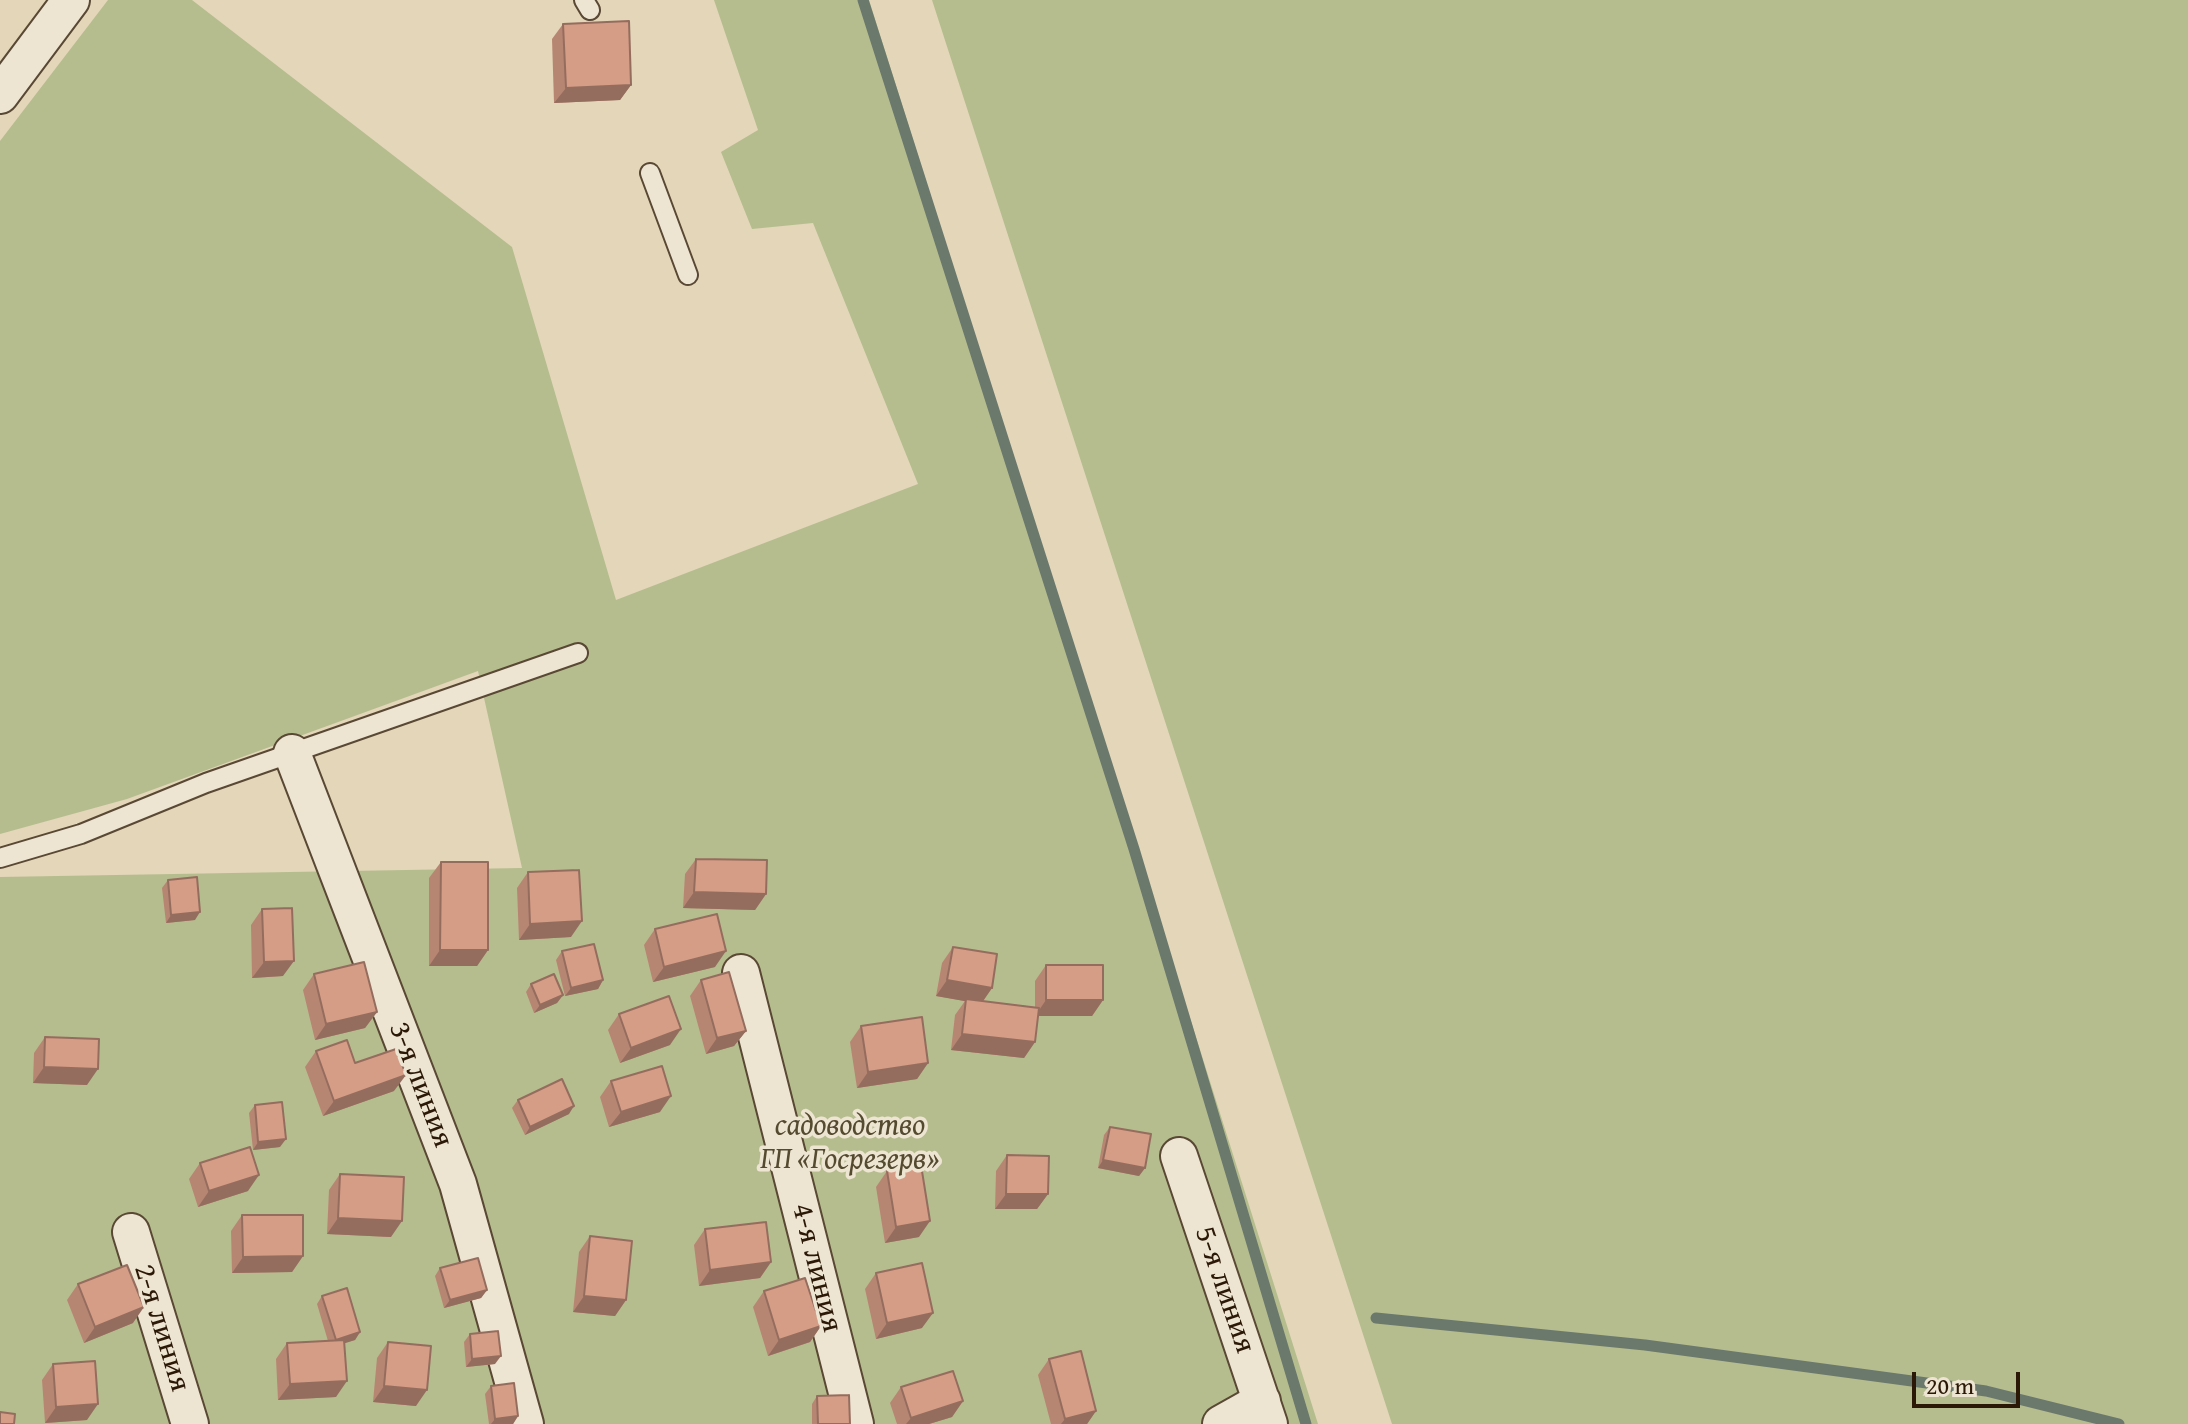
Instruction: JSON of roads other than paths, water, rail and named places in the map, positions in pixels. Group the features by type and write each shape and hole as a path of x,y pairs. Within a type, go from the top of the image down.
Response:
{"street":[{"path":"0,95 71,0"},
{"name":"3-я линия","path":"292,753 458,1184 525,1424"},
{"name":"4-я линия","path":"741,973 855,1424"},
{"name":"5-я линия","path":"1179,1156 1265,1412"},
{"name":"2-я линия","path":"131,1232 190,1424"},
{"path":"1221,1424 1265,1412"}],"lane":[{"path":"650,173 688,275"},
{"path":"0,858 81,834 206,783 578,653"}],"waterway":[{"path":"863,0 1134,849 1306,1424"},
{"path":"1376,1318 1645,1345 1986,1391 2119,1424"}],"park label":[{"name":"садоводство ГП «Госрезерв»","path":"850,1143"}]}
